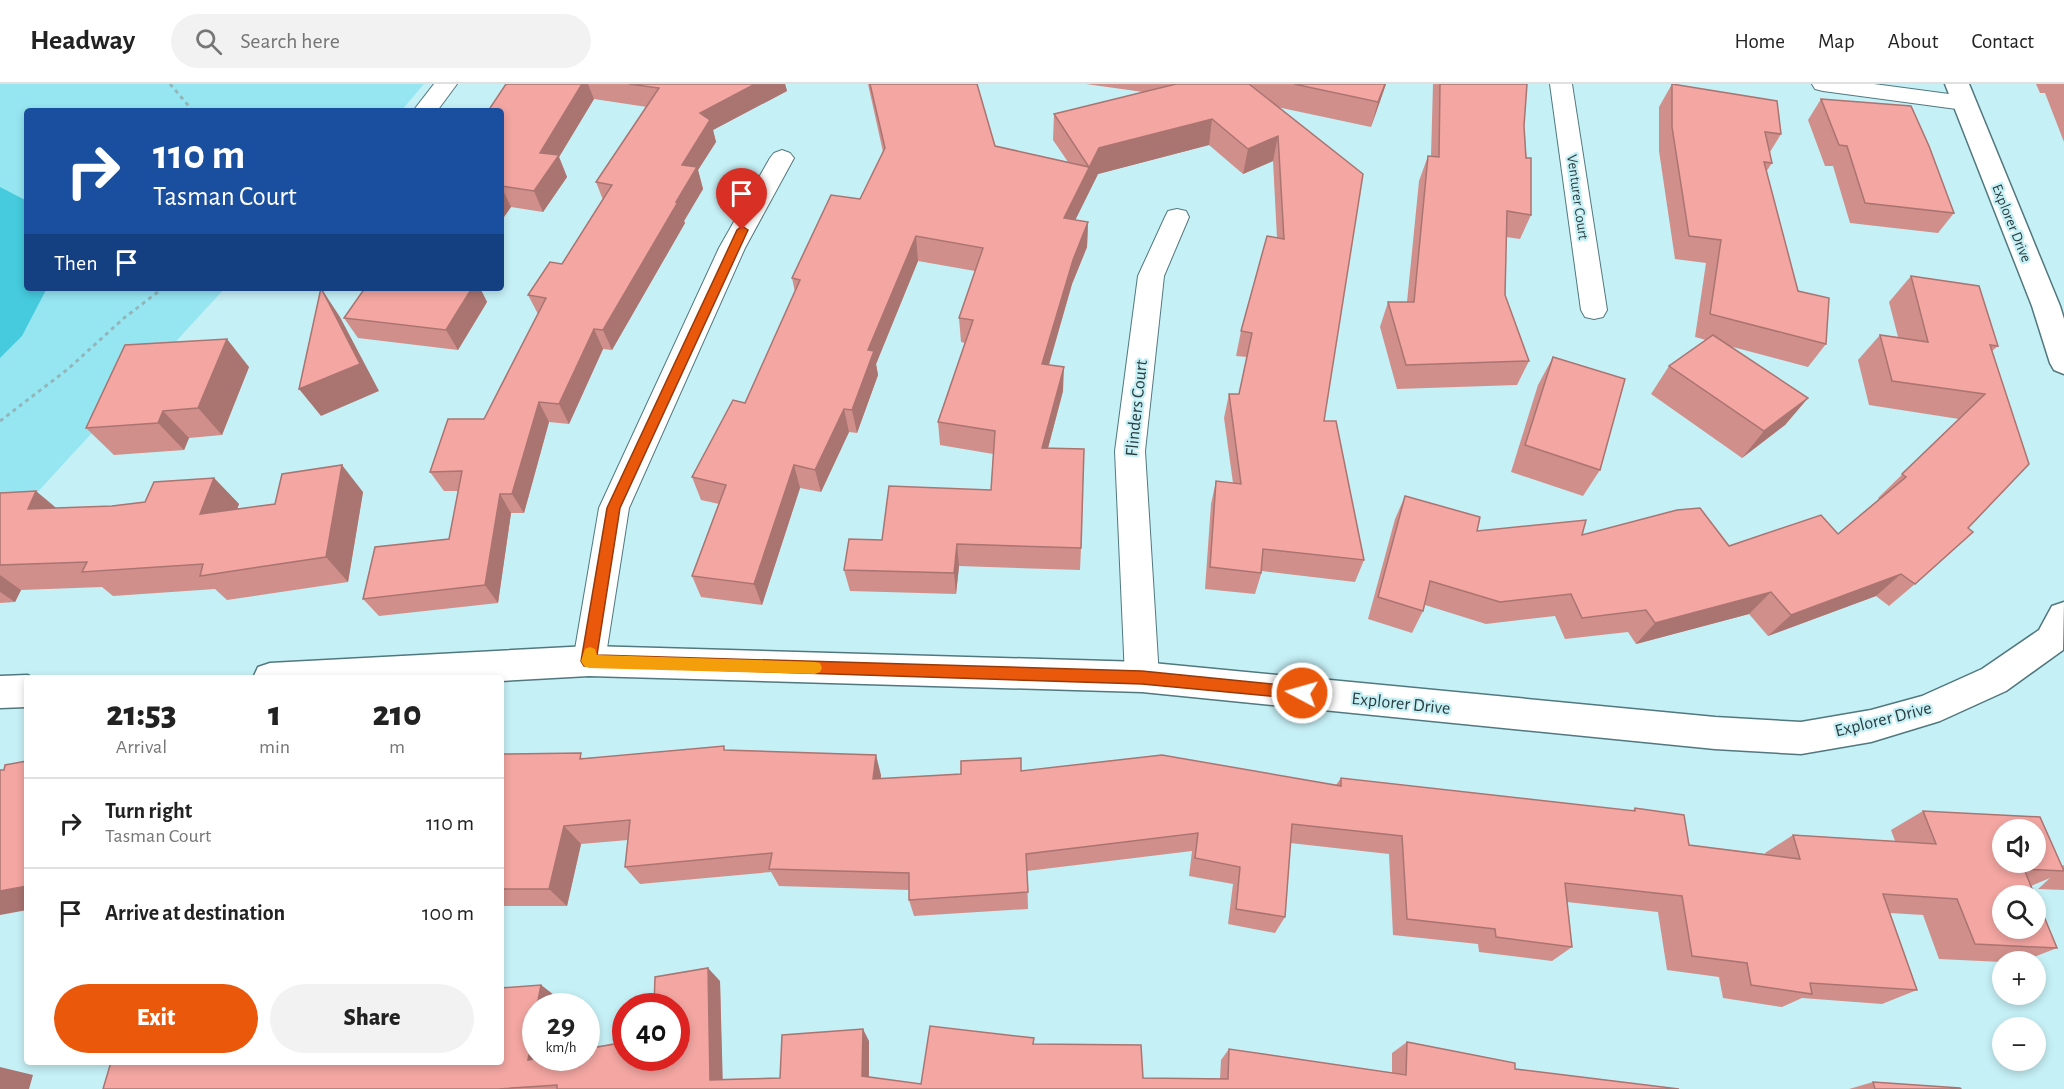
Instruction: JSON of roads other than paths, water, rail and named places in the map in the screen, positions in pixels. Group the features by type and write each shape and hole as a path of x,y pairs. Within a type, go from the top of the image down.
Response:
{"street":[{"path":"427,108 446,84"},
{"name":"Venturer Court","path":"1562,84 1594,310"},
{"path":"1823,84 1960,93"},
{"name":"Explorer Drive","path":"1960,93 2046,306 2064,363"},
{"path":"589,661 614,508 732,248 782,158"},
{"name":"Flinders Court","path":"1142,677 1130,451 1151,276 1177,217"},
{"name":"Explorer Drive","path":"326,675 589,661 1142,677 1704,732 1802,738 1871,726 1928,710 1994,680 2060,635"},
{"path":"0,692 24,691"}]}
